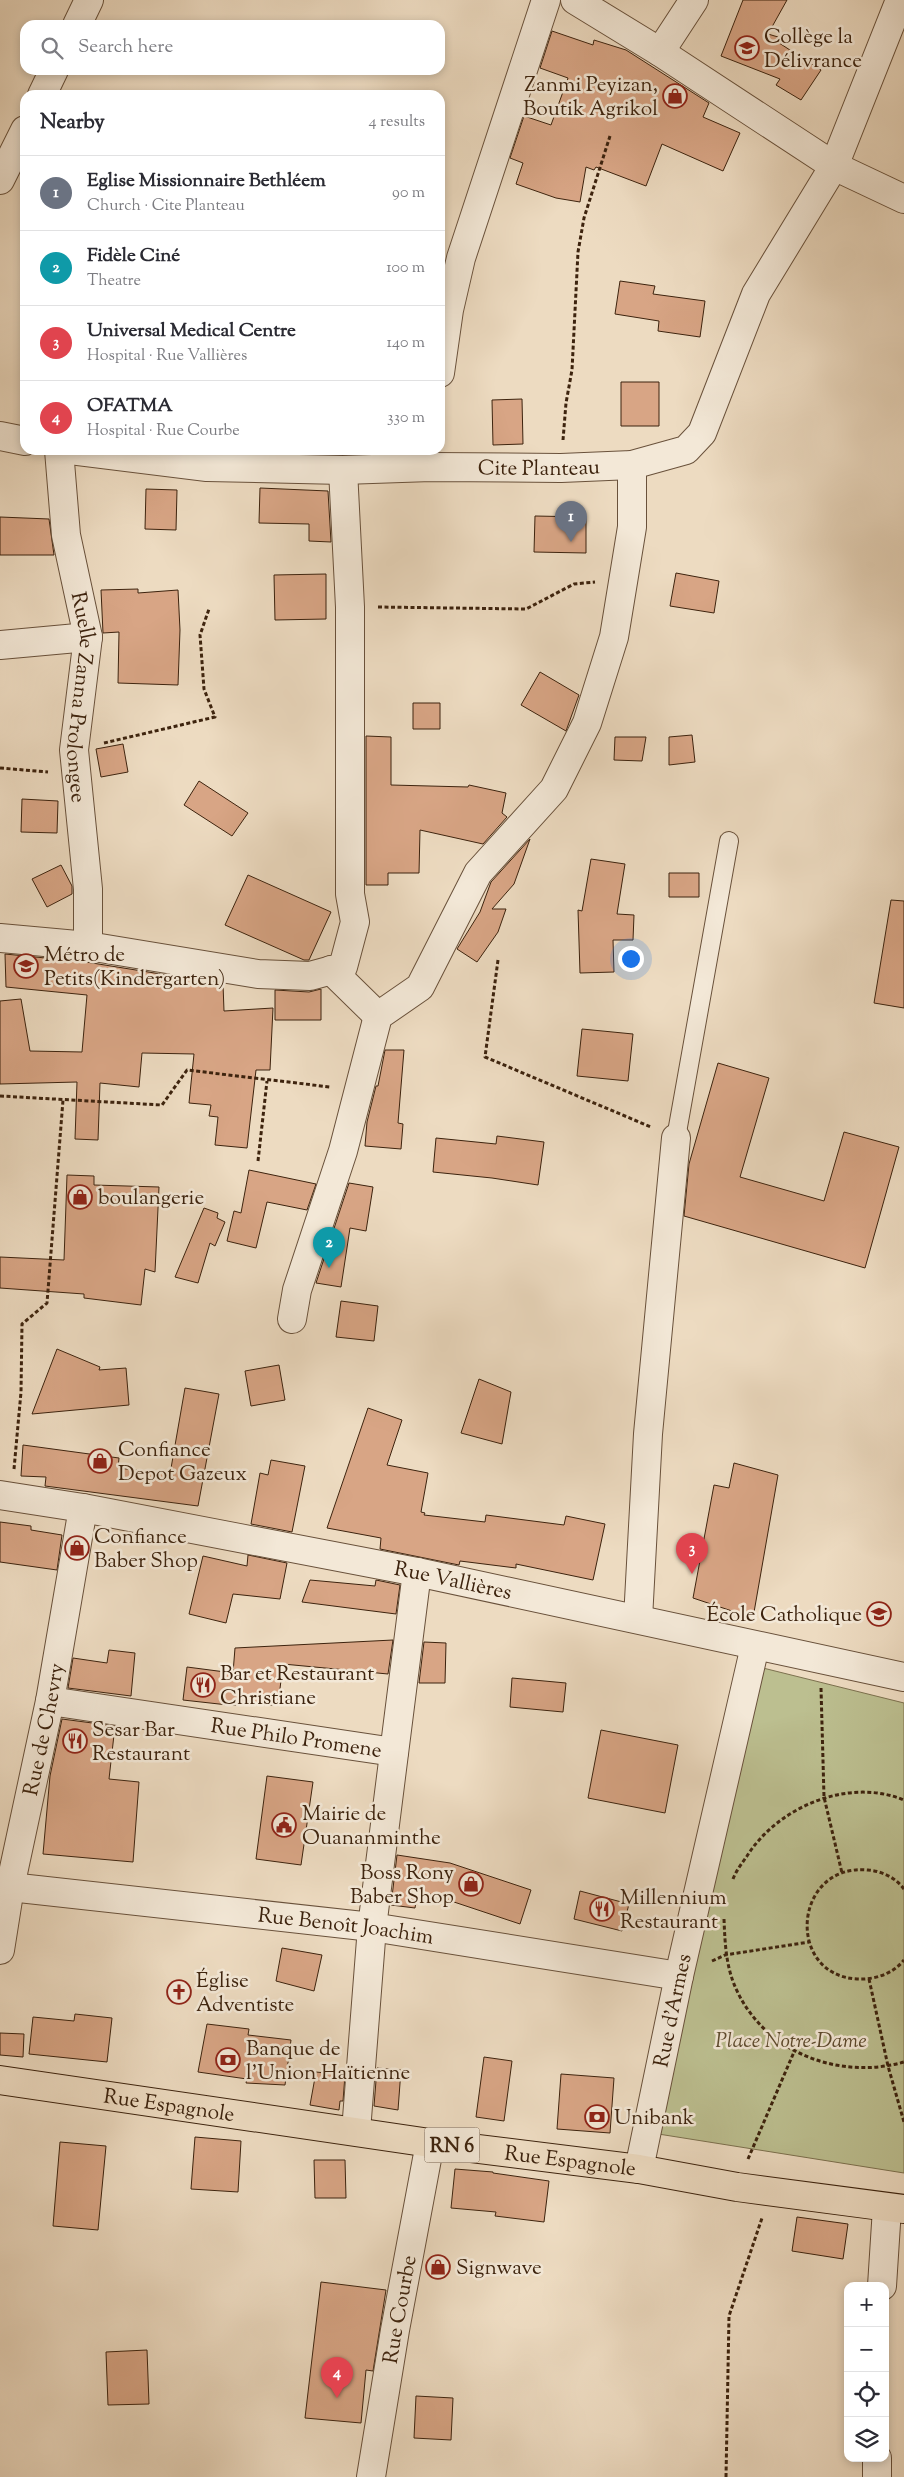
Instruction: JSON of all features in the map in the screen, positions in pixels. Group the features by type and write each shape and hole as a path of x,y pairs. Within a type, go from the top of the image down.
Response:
{"main road":[{"name":"Rue Espagnole","path":"0,2080 430,2143 639,2169 892,2214"}],"street":[{"path":"79,20 89,0"},
{"path":"445,338 449,310 461,258 546,0"},
{"path":"575,0 660,52 834,166 904,199"},
{"path":"660,52 694,0"},
{"name":"Cite Planteau","path":"110,455 207,467 343,470 432,458 560,468 632,465 686,450 702,433 756,294 834,166 900,0"},
{"path":"44,90 52,75"},
{"path":"0,180 20,140"},
{"path":"0,436 20,440"},
{"name":"Ruelle Zanna Prolongee","path":"59,455 66,535 88,637 75,762 88,890 88,946"},
{"path":"292,1319 297,1290 343,1151 378,1016 420,987 478,873 554,789 587,723 614,637 632,527 632,465"},
{"path":"0,938 88,946 258,974 310,976 343,967 355,922 350,894 350,607 343,470"},
{"path":"0,645 88,637"},
{"path":"332,970 378,1016"},
{"path":"638,1619 648,1434 676,1138"},
{"name":"Rue Vallières","path":"6,1496 83,1508 417,1572 638,1619 820,1661 904,1677"},
{"name":"Rue de Chevry","path":"0,1950 10,1887 50,1701 83,1508"},
{"path":"356,2131 372,1927 417,1572"},
{"name":"Rue d'Armes","path":"639,2169 679,1976 755,1646"},
{"name":"Rue Philo Promene","path":"50,1701 394,1752"},
{"name":"Rue Benoît Joachim","path":"10,1887 372,1927 679,1976"},
{"name":"Rue Courbe","path":"371,2477 395,2330 430,2143"},
{"path":"882,2282 883,2256 892,2214"},
{"path":"877,2462 877,2477"}],"lane":[{"path":"676,1138 729,841"}],"path":[{"path":"560,468 566,403 572,370 578,252 584,218 610,136"},
{"path":"350,607 526,609 574,584 624,579"},
{"path":"0,768 75,762 215,717 204,689 200,635 209,609"},
{"path":"498,960 485,1057 676,1138"},
{"path":"0,1096 162,1105 187,1070 267,1081 359,1089"},
{"path":"258,1162 267,1081"},
{"path":"6,1496 21,1392 22,1324 47,1303 63,1100"},
{"path":"820,1661 824,1797 842,1873"},
{"path":"732,1883 734,1875 756,1841 787,1814 824,1797 860,1792 896,1796 904,1800"},
{"path":"904,1889 889,1876 874,1870 858,1869 842,1873 827,1881 816,1893 808,1908 806,1925 809,1942 818,1959 832,1972 850,1978 869,1979 886,1974 904,1960"},
{"path":"724,1914 725,1955 738,1994 762,2027 794,2052 824,2064 856,2069 888,2066 904,2062"},
{"path":"679,1976 725,1955 809,1942"},
{"path":"869,1979 888,2066 904,2122"},
{"path":"737,2187 794,2052"},
{"path":"726,2477 729,2316 771,2191"}],"green space":[{"name":"Place Notre-Dame","path":"763,1668 904,1703 904,2173 652,2133"}],"building":[{"path":"743,0 787,0 768,34 778,37 776,41 821,70 801,100 776,85 780,79 721,56"},
{"path":"552,31 593,45 594,40 626,50 709,103 703,117 740,133 723,171 662,144 646,186 596,167 594,170 586,167 580,202 556,198 516,184 523,163 510,158 524,116 551,125 568,78 540,68"},
{"path":"620,281 655,286 653,294 705,301 700,337 658,331 659,321 615,314"},
{"path":"621,382 659,382 659,426 621,426"},
{"path":"522,399 523,444 493,445 492,400"},
{"path":"260,488 328,491 331,542 309,541 309,524 259,523"},
{"path":"146,489 177,490 176,530 145,529"},
{"path":"535,516 586,517 586,553 534,552"},
{"path":"0,517 49,519 54,555 0,555"},
{"path":"676,573 719,581 714,613 670,606"},
{"path":"326,574 326,619 275,620 274,575"},
{"path":"138,589 138,593 178,590 180,630 178,685 118,683 119,632 103,633 101,590"},
{"path":"540,672 579,695 566,731 521,705"},
{"path":"413,703 440,703 440,729 413,729"},
{"path":"692,735 695,762 669,765 669,737"},
{"path":"366,736 391,737 391,785 468,787 469,785 506,793 502,813 507,817 483,844 420,830 419,873 388,873 388,885 366,885"},
{"path":"615,737 646,737 642,761 614,760"},
{"path":"123,744 128,772 101,777 96,749"},
{"path":"199,781 248,813 232,836 184,805"},
{"path":"22,799 58,801 57,833 21,832"},
{"path":"530,839 514,884 492,909 506,909 498,932 477,962 457,949 480,912 491,882"},
{"path":"591,859 625,864 617,914 634,915 633,940 613,940 614,972 580,973 578,910 582,911"},
{"path":"61,865 72,886 72,894 47,907 32,879"},
{"path":"669,873 699,873 699,897 669,897"},
{"path":"248,875 331,912 309,960 304,960 225,925"},
{"path":"891,900 904,901 904,1008 874,1003"},
{"path":"5,954 86,962 223,984 224,1011 273,1008 270,1070 256,1070 247,1148 215,1145 218,1117 209,1116 211,1105 189,1103 194,1054 142,1053 139,1087 100,1083 98,1140 75,1139 77,1082 0,1084 0,1001 21,999 30,1051 82,1052 87,995 6,987"},
{"path":"321,989 321,1020 275,1020 275,990 309,992"},
{"path":"582,1029 633,1034 628,1081 577,1076"},
{"path":"385,1050 404,1050 398,1123 403,1124 401,1149 365,1146 367,1122 376,1086 378,1086"},
{"path":"718,1063 769,1078 740,1177 824,1201 844,1132 899,1147 865,1268 684,1216 689,1164"},
{"path":"497,1136 544,1142 538,1185 433,1172 436,1138 496,1144"},
{"path":"249,1170 316,1184 307,1210 267,1202 256,1248 227,1241 234,1211 241,1213"},
{"path":"67,1175 94,1176 94,1185 159,1187 155,1272 145,1269 141,1305 84,1298 84,1294 0,1288 0,1257 64,1260"},
{"path":"349,1183 373,1187 366,1231 350,1228 341,1287 316,1283"},
{"path":"204,1208 218,1213 217,1218 225,1222 215,1246 210,1243 198,1283 175,1277"},
{"path":"341,1301 378,1306 374,1341 336,1337"},
{"path":"57,1349 100,1367 99,1370 126,1368 129,1405 32,1414"},
{"path":"279,1365 285,1400 251,1406 245,1371"},
{"path":"479,1379 511,1392 502,1444 461,1433"},
{"path":"185,1388 219,1394 198,1506 45,1486 46,1477 21,1476 23,1445 119,1458 118,1468 170,1474"},
{"path":"368,1408 402,1420 387,1465 428,1473 421,1512 425,1513 424,1515 485,1522 486,1515 564,1525 566,1516 605,1524 593,1580 516,1564 516,1568 460,1561 459,1565 380,1549 381,1538 327,1528"},
{"path":"271,1460 305,1466 292,1532 251,1524 260,1473 268,1475"},
{"path":"734,1463 778,1475 753,1618 693,1598 714,1485 729,1488"},
{"path":"0,1522 31,1526 31,1530 62,1535 57,1570 0,1562"},
{"path":"248,1555 287,1563 280,1599 233,1594 226,1623 189,1614 203,1556 247,1566"},
{"path":"310,1580 375,1586 376,1580 400,1585 396,1614 302,1602"},
{"path":"393,1640 388,1674 283,1664 278,1705 228,1705 183,1700 187,1667 233,1673 235,1648"},
{"path":"424,1642 446,1643 445,1683 419,1683"},
{"path":"109,1650 135,1653 131,1696 68,1688 73,1658 107,1663"},
{"path":"512,1678 566,1683 563,1712 510,1707"},
{"path":"62,1719 115,1726 109,1779 139,1782 133,1862 43,1854 50,1776"},
{"path":"601,1730 678,1745 665,1813 588,1798"},
{"path":"267,1776 313,1782 301,1865 256,1859"},
{"path":"397,1855 450,1863 531,1890 520,1924 418,1890 415,1908 391,1905"},
{"path":"580,1891 629,1904 622,1931 574,1919"},
{"path":"282,1948 322,1955 314,1991 276,1981"},
{"path":"75,2014 112,2018 107,2062 29,2054 33,2017 74,2021"},
{"path":"207,2024 249,2029 248,2035 291,2040 285,2085 246,2083 247,2079 198,2072"},
{"path":"0,2033 24,2034 23,2057 0,2055"},
{"path":"484,2057 512,2061 504,2121 476,2117"},
{"path":"377,2068 401,2070 398,2110 374,2106"},
{"path":"316,2072 345,2075 343,2101 340,2101 339,2110 310,2105"},
{"path":"561,2074 614,2078 610,2133 557,2129"},
{"path":"195,2137 241,2141 238,2192 191,2189"},
{"path":"60,2142 106,2146 98,2230 53,2226"},
{"path":"314,2160 345,2160 346,2198 315,2198"},
{"path":"455,2169 493,2172 549,2181 544,2222 495,2216 496,2212 451,2208"},
{"path":"797,2217 848,2224 843,2259 792,2251"},
{"path":"321,2282 386,2290 373,2371 366,2370 361,2423 305,2418"},
{"path":"147,2350 149,2404 108,2405 106,2352"},
{"path":"416,2396 453,2398 451,2440 414,2438"}],"place":[{"name":"Collège la Délivrance","path":"747,48"},
{"name":"Zanmi Peyizan, Boutik Agrikol","path":"675,96"},
{"name":"Eglise Missionnaire Bethléem","path":"571,542"},
{"name":"Métro de Petits(Kindergarten)","path":"26,966"},
{"name":"boulangerie","path":"80,1197"},
{"name":"Fidèle Ciné","path":"329,1268"},
{"name":"Confiance Depot Gazeux","path":"100,1461"},
{"name":"Confiance Baber Shop","path":"77,1548"},
{"name":"Universal Medical Centre","path":"692,1574"},
{"name":"École Catholique","path":"879,1614"},
{"name":"Bar et Restaurant Christiane","path":"203,1685"},
{"name":"Sesar Bar Restaurant","path":"75,1741"},
{"name":"Mairie de Ouananminthe","path":"284,1825"},
{"name":"Boss Rony Baber Shop","path":"471,1884"},
{"name":"Millennium Restaurant","path":"602,1909"},
{"name":"Église Adventiste","path":"179,1992"},
{"name":"Banque de l'Union Haïtienne","path":"228,2060"},
{"name":"Unibank","path":"597,2117"},
{"name":"Signwave","path":"438,2267"},
{"name":"OFATMA","path":"337,2398"}]}
